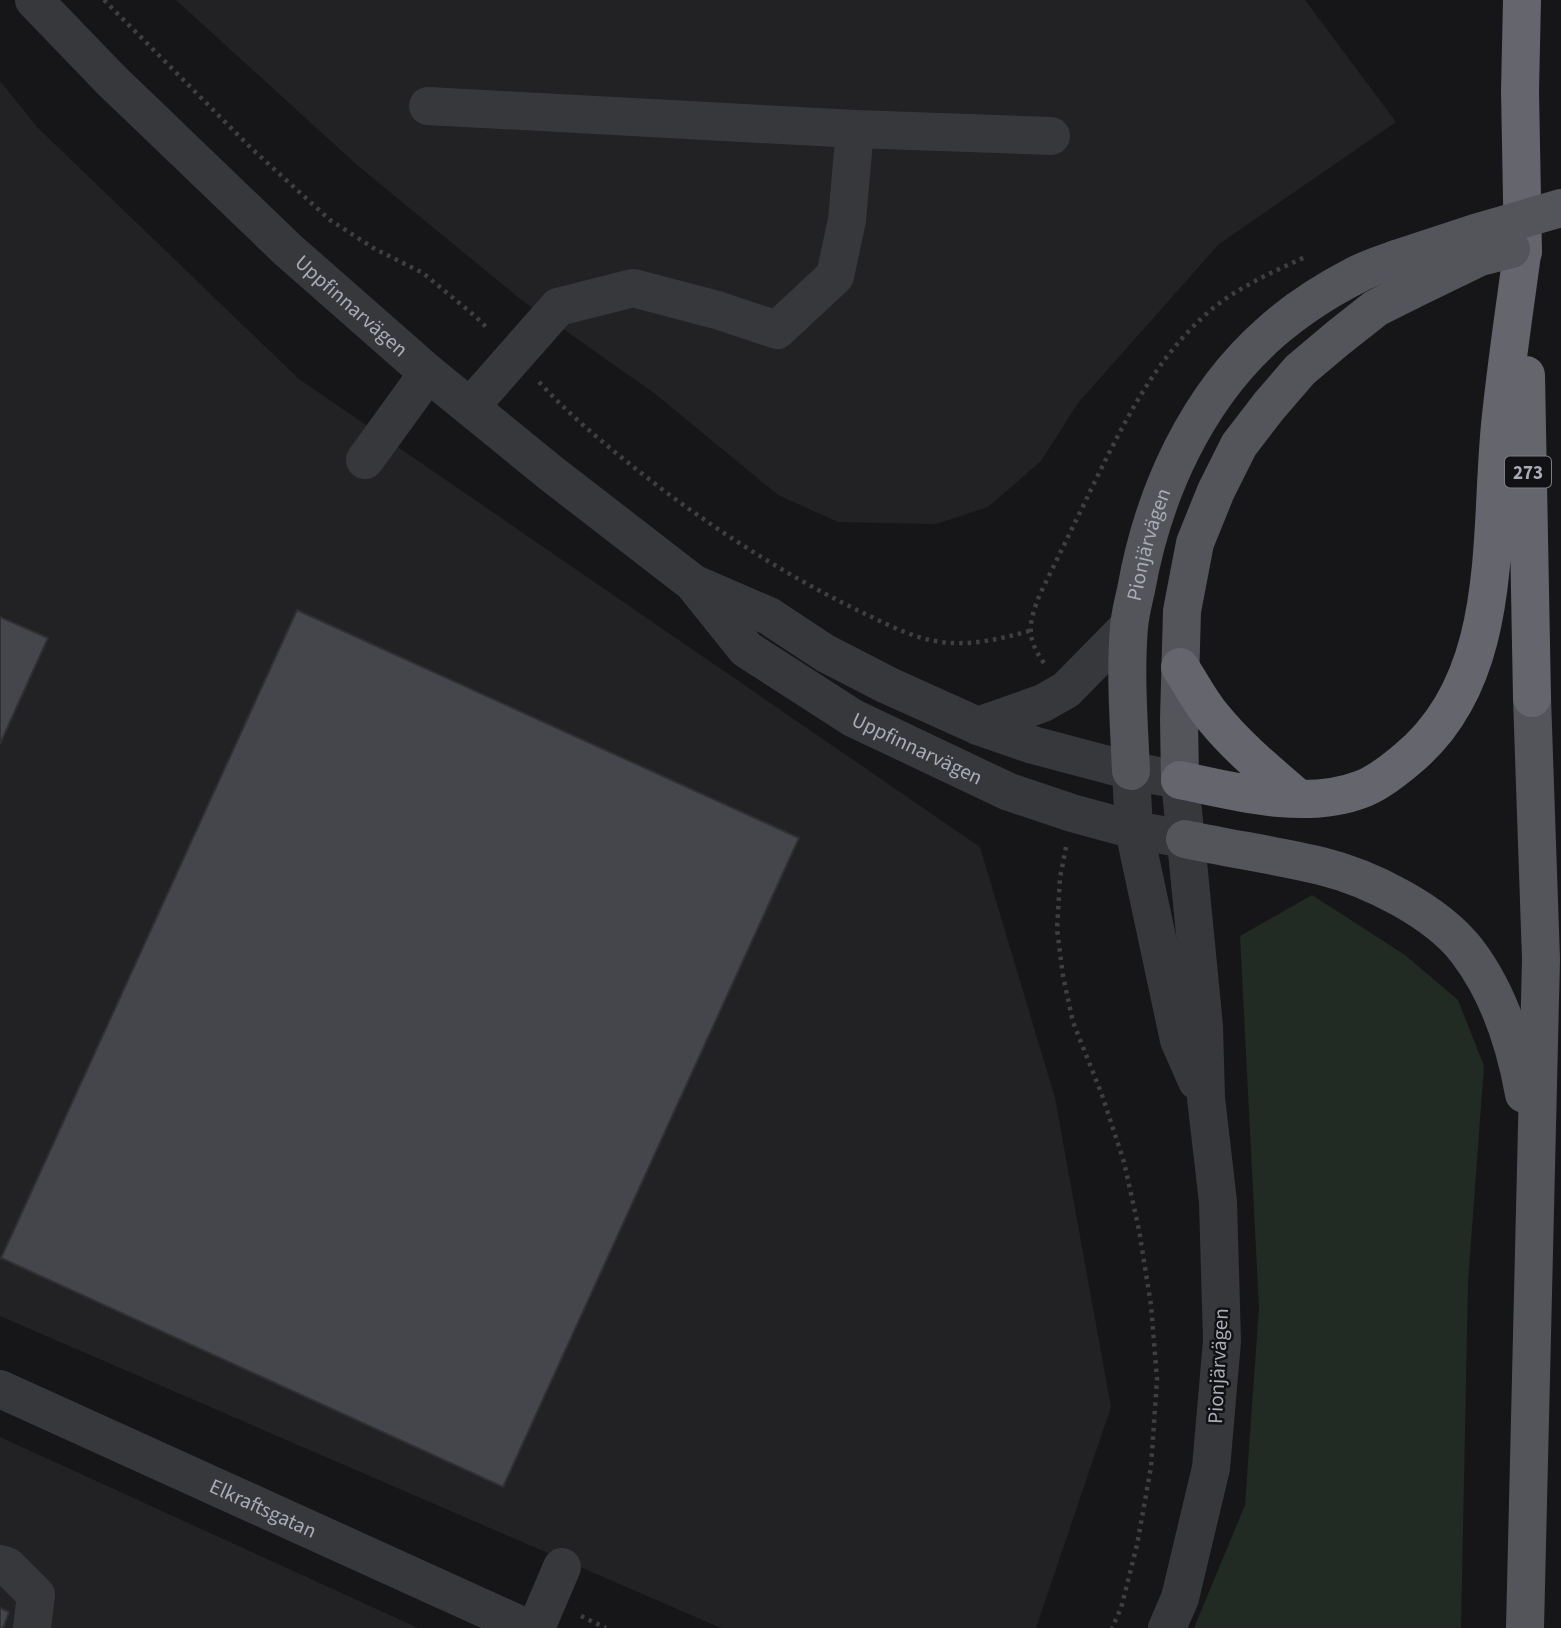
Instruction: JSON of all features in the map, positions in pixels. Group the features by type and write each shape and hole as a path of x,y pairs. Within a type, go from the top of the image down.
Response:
{"highway":[{"name":"273","path":"1522,0 1520,91 1532,698"},
{"path":"1180,780 1241,793 1299,799 1332,797 1353,792 1389,774 1415,753 1437,729 1458,697 1478,646 1491,576 1500,426 1523,247"},
{"path":"1181,667 1211,715 1227,733 1299,799"}],"main road":[{"name":"Pionjärvägen","path":"1180,780 1182,611 1195,543 1216,491 1239,445 1300,370 1376,309 1403,275 1475,233 1561,208"},
{"name":"Pionjärvägen","path":"1131,771 1129,626 1142,558 1152,520 1177,457 1202,414 1233,371 1271,331 1309,303 1358,274 1403,275 1561,235"},
{"name":"273","path":"1525,1628 1541,959 1532,698"},
{"path":"1185,839 1323,866 1380,887 1435,921 1466,951 1491,988 1509,1029 1521,1075 1536,1158"}],"street":[{"name":"Uppfinnarvägen","path":"34,0 111,80 288,250 428,373 552,474 693,583 746,649 853,718 1009,792 1134,830 1185,839"},
{"path":"428,106 855,129 1051,136"},
{"path":"470,407 558,307 632,288 717,310 777,330 835,276 847,220 855,129"},
{"path":"365,460 428,373"},
{"name":"Uppfinnarvägen","path":"693,583 769,616 825,653 887,685 978,726 1033,745 1131,771 1180,780"},
{"path":"978,726 1043,704 1066,690 1129,626"},
{"name":"Pionjärvägen","path":"1131,771 1134,830 1179,1040 1206,1098"},
{"name":"Pionjärvägen","path":"1167,1628 1180,1598 1212,1468 1222,1341 1218,1202 1206,1098 1204,1026 1180,780"},
{"name":"Elkraftsgatan","path":"0,1389 527,1628"},
{"path":"0,1564 7,1566 36,1595 32,1628"},
{"path":"536,1628 562,1567"}],"path":[{"path":"1029,631 1041,659 1066,690"},
{"path":"1072,813 1060,878 1057,929 1063,976 1073,1022 1102,1095 1124,1162 1152,1305 1157,1379 1151,1467 1137,1545 1121,1608 1112,1628"}],"shaded area":[{"path":"176,0 1305,0 1396,122 1219,244 1078,403 1041,461 988,507 936,524 838,522 778,495 654,393 519,298 357,165"},
{"path":"0,81 38,128 299,379 980,847 1055,1098 1111,1407 1036,1628 721,1628 0,1316"},
{"path":"1312,895 1405,955 1458,1000 1484,1066 1468,1282 1461,1628 1194,1628 1245,1505 1259,1308 1240,936"},
{"path":"0,1437 418,1628 0,1628"}],"building":[{"path":"297,610 799,838 503,1487 1,1258"},
{"path":"0,617 48,638 0,744"},
{"path":"0,1608 9,1612 3,1628 0,1628"}]}
